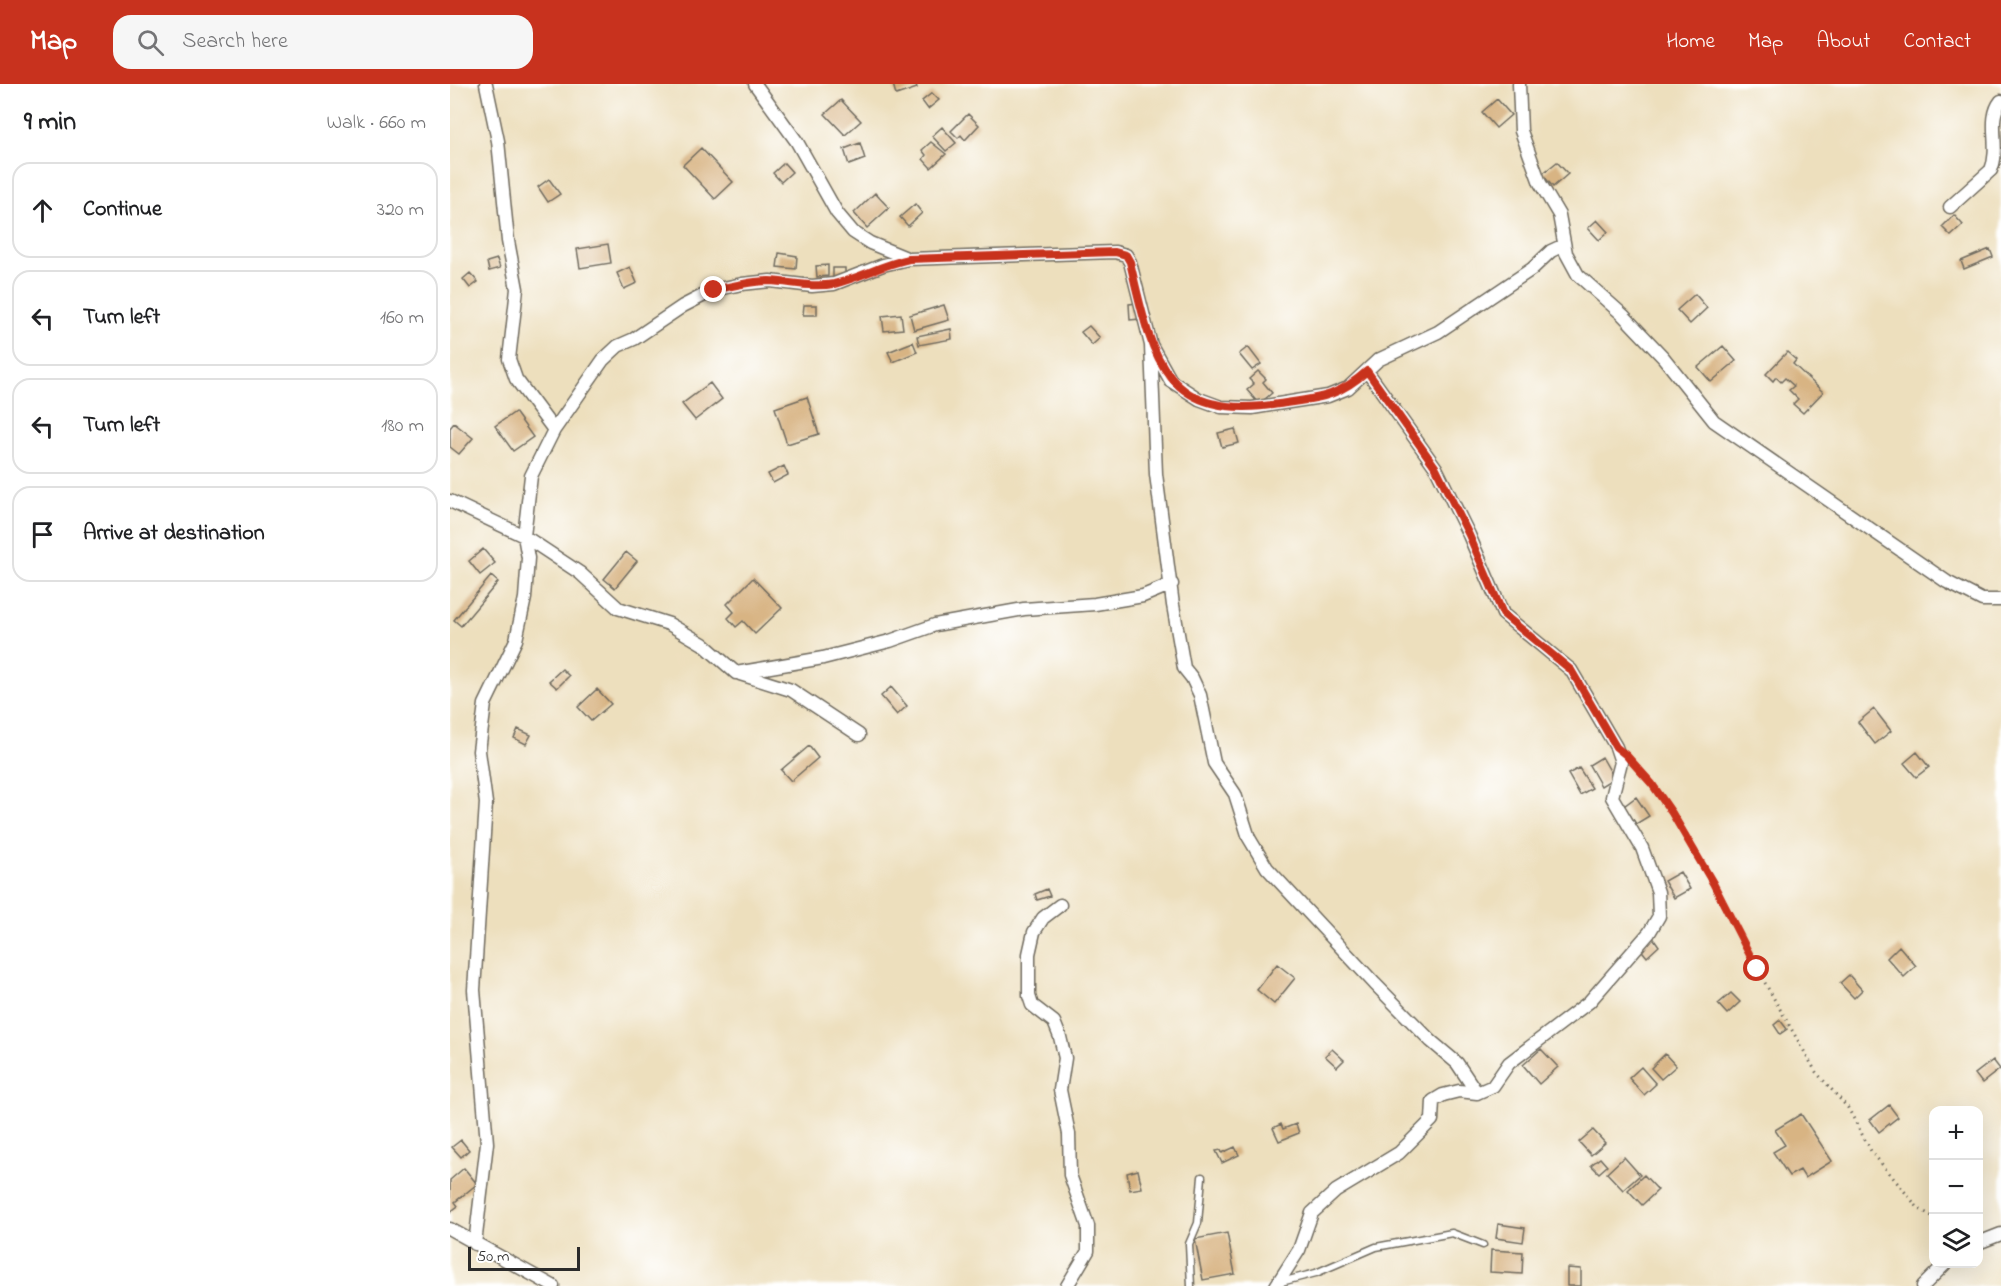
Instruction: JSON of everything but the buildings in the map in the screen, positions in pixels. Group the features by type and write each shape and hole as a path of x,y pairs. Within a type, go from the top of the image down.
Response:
{"street":[{"path":"486,84 498,141 508,241 518,289 509,359 516,379 554,430"},
{"path":"756,84 797,142 837,213 853,232 870,243 909,259"},
{"path":"1519,84 1521,131 1540,183 1559,215 1566,253 1578,275 1623,315 1663,357 1714,421 1947,582 1982,600 2001,600"},
{"path":"1950,207 1991,170 1995,162 1998,153 1994,118 2001,101"},
{"path":"475,1244 487,1143 474,990 486,803 479,751 485,704 516,640 525,598 528,558 524,536 531,476 554,430 603,360 618,345 634,339 683,306 714,290 742,284 770,281 812,286 834,284 883,265 909,259 1122,253 1130,262 1151,345 1172,381 1199,399 1221,407 1252,408 1328,396 1348,388 1391,352 1438,332 1532,269 1551,251 1564,245"},
{"path":"1151,345 1150,373 1156,474 1184,668 1200,695 1214,764 1235,794 1249,838 1267,868 1375,984 1431,1041 1457,1063 1477,1093"},
{"path":"1278,1284 1299,1250 1312,1212 1336,1191 1399,1153 1431,1119 1433,1101 1443,1095 1459,1092 1477,1093 1493,1086 1509,1063 1589,1002 1649,933 1659,916 1658,892 1642,848 1612,797 1621,762 1616,747 1571,670 1503,614 1469,535 1436,468 1367,371"},
{"path":"450,501 524,536 580,573 618,608 669,624 703,644 736,673 791,690 860,735"},
{"path":"736,673 823,658 890,641 935,625 1024,609 1095,604 1133,597 1172,584"},
{"path":"1060,905 1043,918 1034,932 1029,954 1029,996 1032,1005 1054,1022 1063,1047 1065,1058 1060,1081 1069,1134 1070,1175 1088,1226 1088,1251 1067,1286"},
{"path":"450,1229 553,1286"},
{"path":"1983,1241 2001,1234"},
{"path":"1923,1286 1940,1268"}],"lane":[{"path":"1191,1286 1189,1244 1198,1223 1202,1177"},
{"path":"1278,1284 1316,1273 1376,1247 1452,1233 1483,1245"}],"path":[{"path":"1616,747 1652,784 1679,823 1816,1072 1848,1108 1871,1151 1919,1209 1929,1214"}],"route":[{"path":"714,290 770,281 812,286 834,284 883,265 909,259 1115,252 1126,255 1130,262 1151,345 1172,381 1199,399 1221,407 1252,408 1328,396 1348,388 1367,371 1436,468 1469,535 1503,614 1571,670 1616,747 1626,755 1660,794 1713,883 1757,969"}]}
